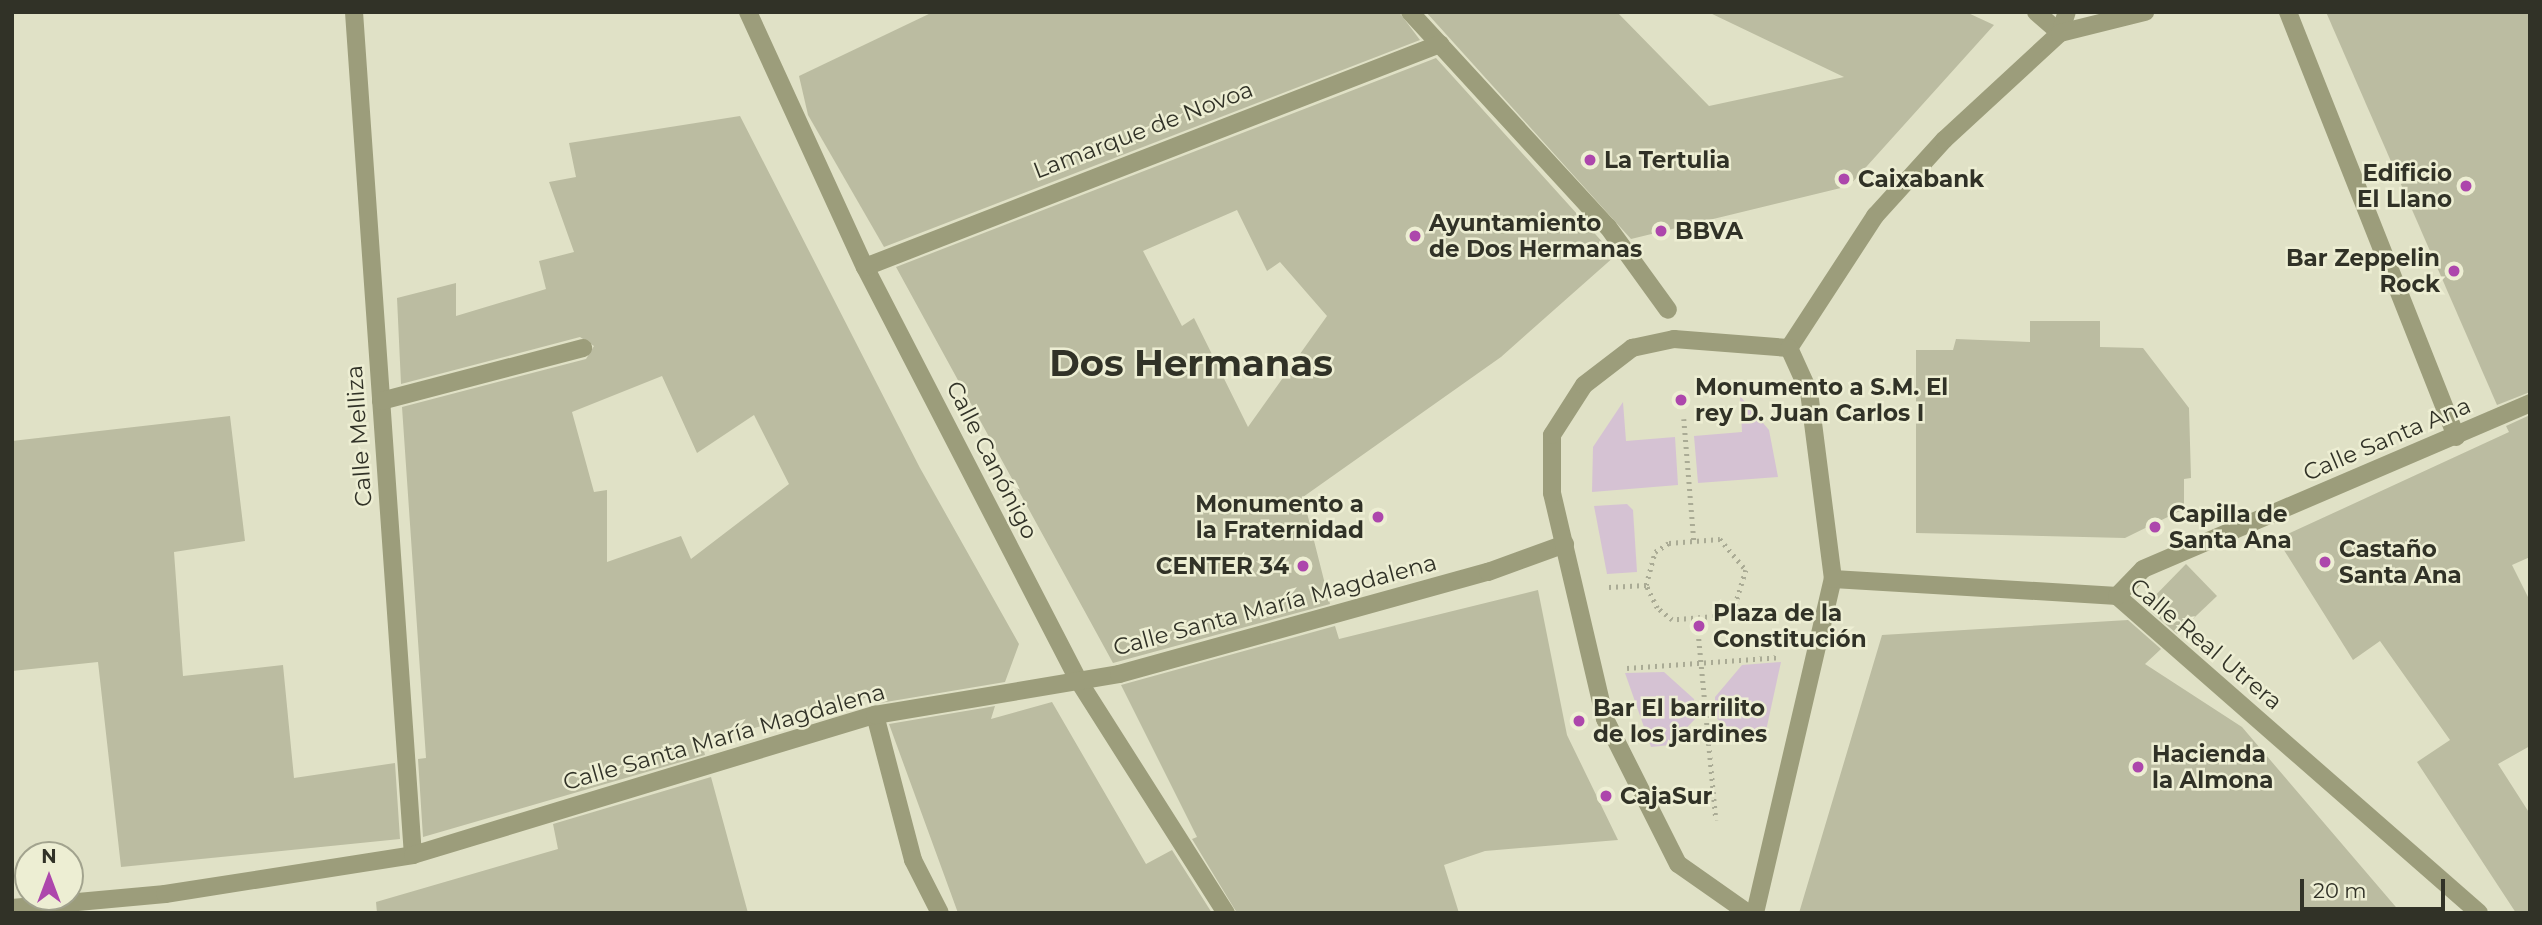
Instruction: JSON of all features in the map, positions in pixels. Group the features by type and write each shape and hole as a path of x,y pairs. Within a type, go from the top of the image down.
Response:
{"street":[{"name":"Calle Melliza","path":"354,12 413,855"},
{"name":"Calle Canónigo","path":"748,12 865,267 1078,680 1226,913"},
{"path":"1410,12 1608,227 1668,310"},
{"path":"2036,12 2060,33"},
{"path":"1789,348 1875,216 1944,140 2060,33 2067,12"},
{"path":"2060,33 2146,12"},
{"path":"2288,12 2456,437"},
{"name":"Lamarque de Novoa","path":"865,267 1440,44"},
{"path":"1748,913 1678,864 1605,719 1552,494 1552,435 1584,385 1632,348 1674,339 1789,348"},
{"path":"381,401 583,348"},
{"path":"1755,913 1833,579 1809,392 1789,348"},
{"name":"Calle Santa Ana","path":"2117,596 2143,569 2530,403"},
{"name":"Calle Santa María Magdalena","path":"12,908 165,894 413,855 875,715 1119,674 1475,576 1565,544"},
{"name":"Calle Real Utrera","path":"1833,579 2117,596 2479,913"},
{"path":"875,715 913,860 940,913"}],"path":[{"path":"1684,419 1694,541"},
{"path":"1720,539 1746,570 1735,606 1721,616 1697,618 1672,620 1657,608 1647,585 1655,551 1694,541 1720,539"},
{"path":"1697,618 1716,820"},
{"path":"1619,668 1701,660 1783,657"}],"shaded area":[{"path":"1740,396 1769,430 1778,477 1698,483 1694,436 1742,432"},
{"path":"1623,402 1626,441 1675,437 1678,485 1592,492 1593,447"},
{"path":"1627,504 1633,510 1637,572 1607,574 1594,506"},
{"path":"1781,662 1764,740 1742,739 1715,717 1715,697 1742,665"},
{"path":"1664,672 1694,699 1696,718 1670,745 1651,747 1625,673"}],"building":[{"path":"933,12 1399,12 1420,40 884,247 808,115 799,76"},
{"path":"1426,12 1617,12 1709,106 1844,77 1708,12 1966,12 1994,25 1849,186 1631,239"},
{"name":"Edificio El Llano","path":"2326,12 2530,12 2530,392 2497,405"},
{"path":"1436,58 1615,256 1501,357 1303,497 1330,604 1113,663 896,267","holes":["1237,210 1267,271 1280,262 1327,316 1248,427 1194,318 1182,326 1143,251"]},
{"path":"740,116 920,468 1019,644 1005,682 880,703 877,695 824,708 702,743 705,755 423,837 418,759 426,758 402,407 586,359 594,346 580,337 401,384 397,298 456,283 456,316 546,289 539,261 574,252 549,182 576,177 569,143","holes":["662,376 697,453 754,415 789,484 691,559 681,536 607,562 607,490 594,492 572,412"]},
{"path":"2030,321 2100,321 2100,347 2143,348 2189,408 2191,478 2184,479 2184,509 2125,538 1916,533 1916,350 1953,350 1956,339 2030,342"},
{"path":"2530,415 2530,557 2512,565 2530,601 2530,746 2498,764 2530,814 2530,913 2516,913 2417,762 2450,740 2380,641 2353,660 2277,539 2509,432 2506,426"},
{"path":"230,416 245,541 174,552 183,676 283,665 294,778 395,763 400,839 121,867 98,662 12,671 12,441"},
{"path":"2186,564 2217,596 2177,634 2145,606"},
{"path":"1538,590 1567,735 1618,840 1485,851 1444,865 1459,913 1237,913 1192,839 1197,837 1121,685 1335,626 1339,639"},
{"path":"2128,620 2161,649 2145,664 2242,727 2401,913 1799,913 1882,635"},
{"path":"1052,702 1146,864 1172,850 1212,913 958,913 889,724 995,706 991,719"},
{"path":"711,777 748,913 377,913 376,902 558,849 553,824"}],"place":[{"name":"La Tertulia","path":"1590,160"},
{"name":"Caixabank","path":"1844,179"},
{"name":"Edificio El Llano","path":"2466,186"},
{"name":"BBVA","path":"1661,231"},
{"name":"Ayuntamiento de Dos Hermanas","path":"1415,236"},
{"name":"Bar Zeppelin Rock","path":"2454,271"},
{"name":"Monumento a S.M. El rey D. Juan Carlos I","path":"1681,400"},
{"name":"Monumento a la Fraternidad","path":"1378,517"},
{"name":"Capilla de Santa Ana","path":"2155,527"},
{"name":"Castaño Santa Ana","path":"2325,562"},
{"name":"CENTER 34","path":"1303,566"},
{"name":"Plaza de la Constitución","path":"1699,626"},
{"name":"Bar El barrilito de los jardines","path":"1579,721"},
{"name":"Hacienda la Almona","path":"2138,767"},
{"name":"CajaSur","path":"1606,796"}],"district":[{"name":"Dos Hermanas","path":"1191,363"}]}
